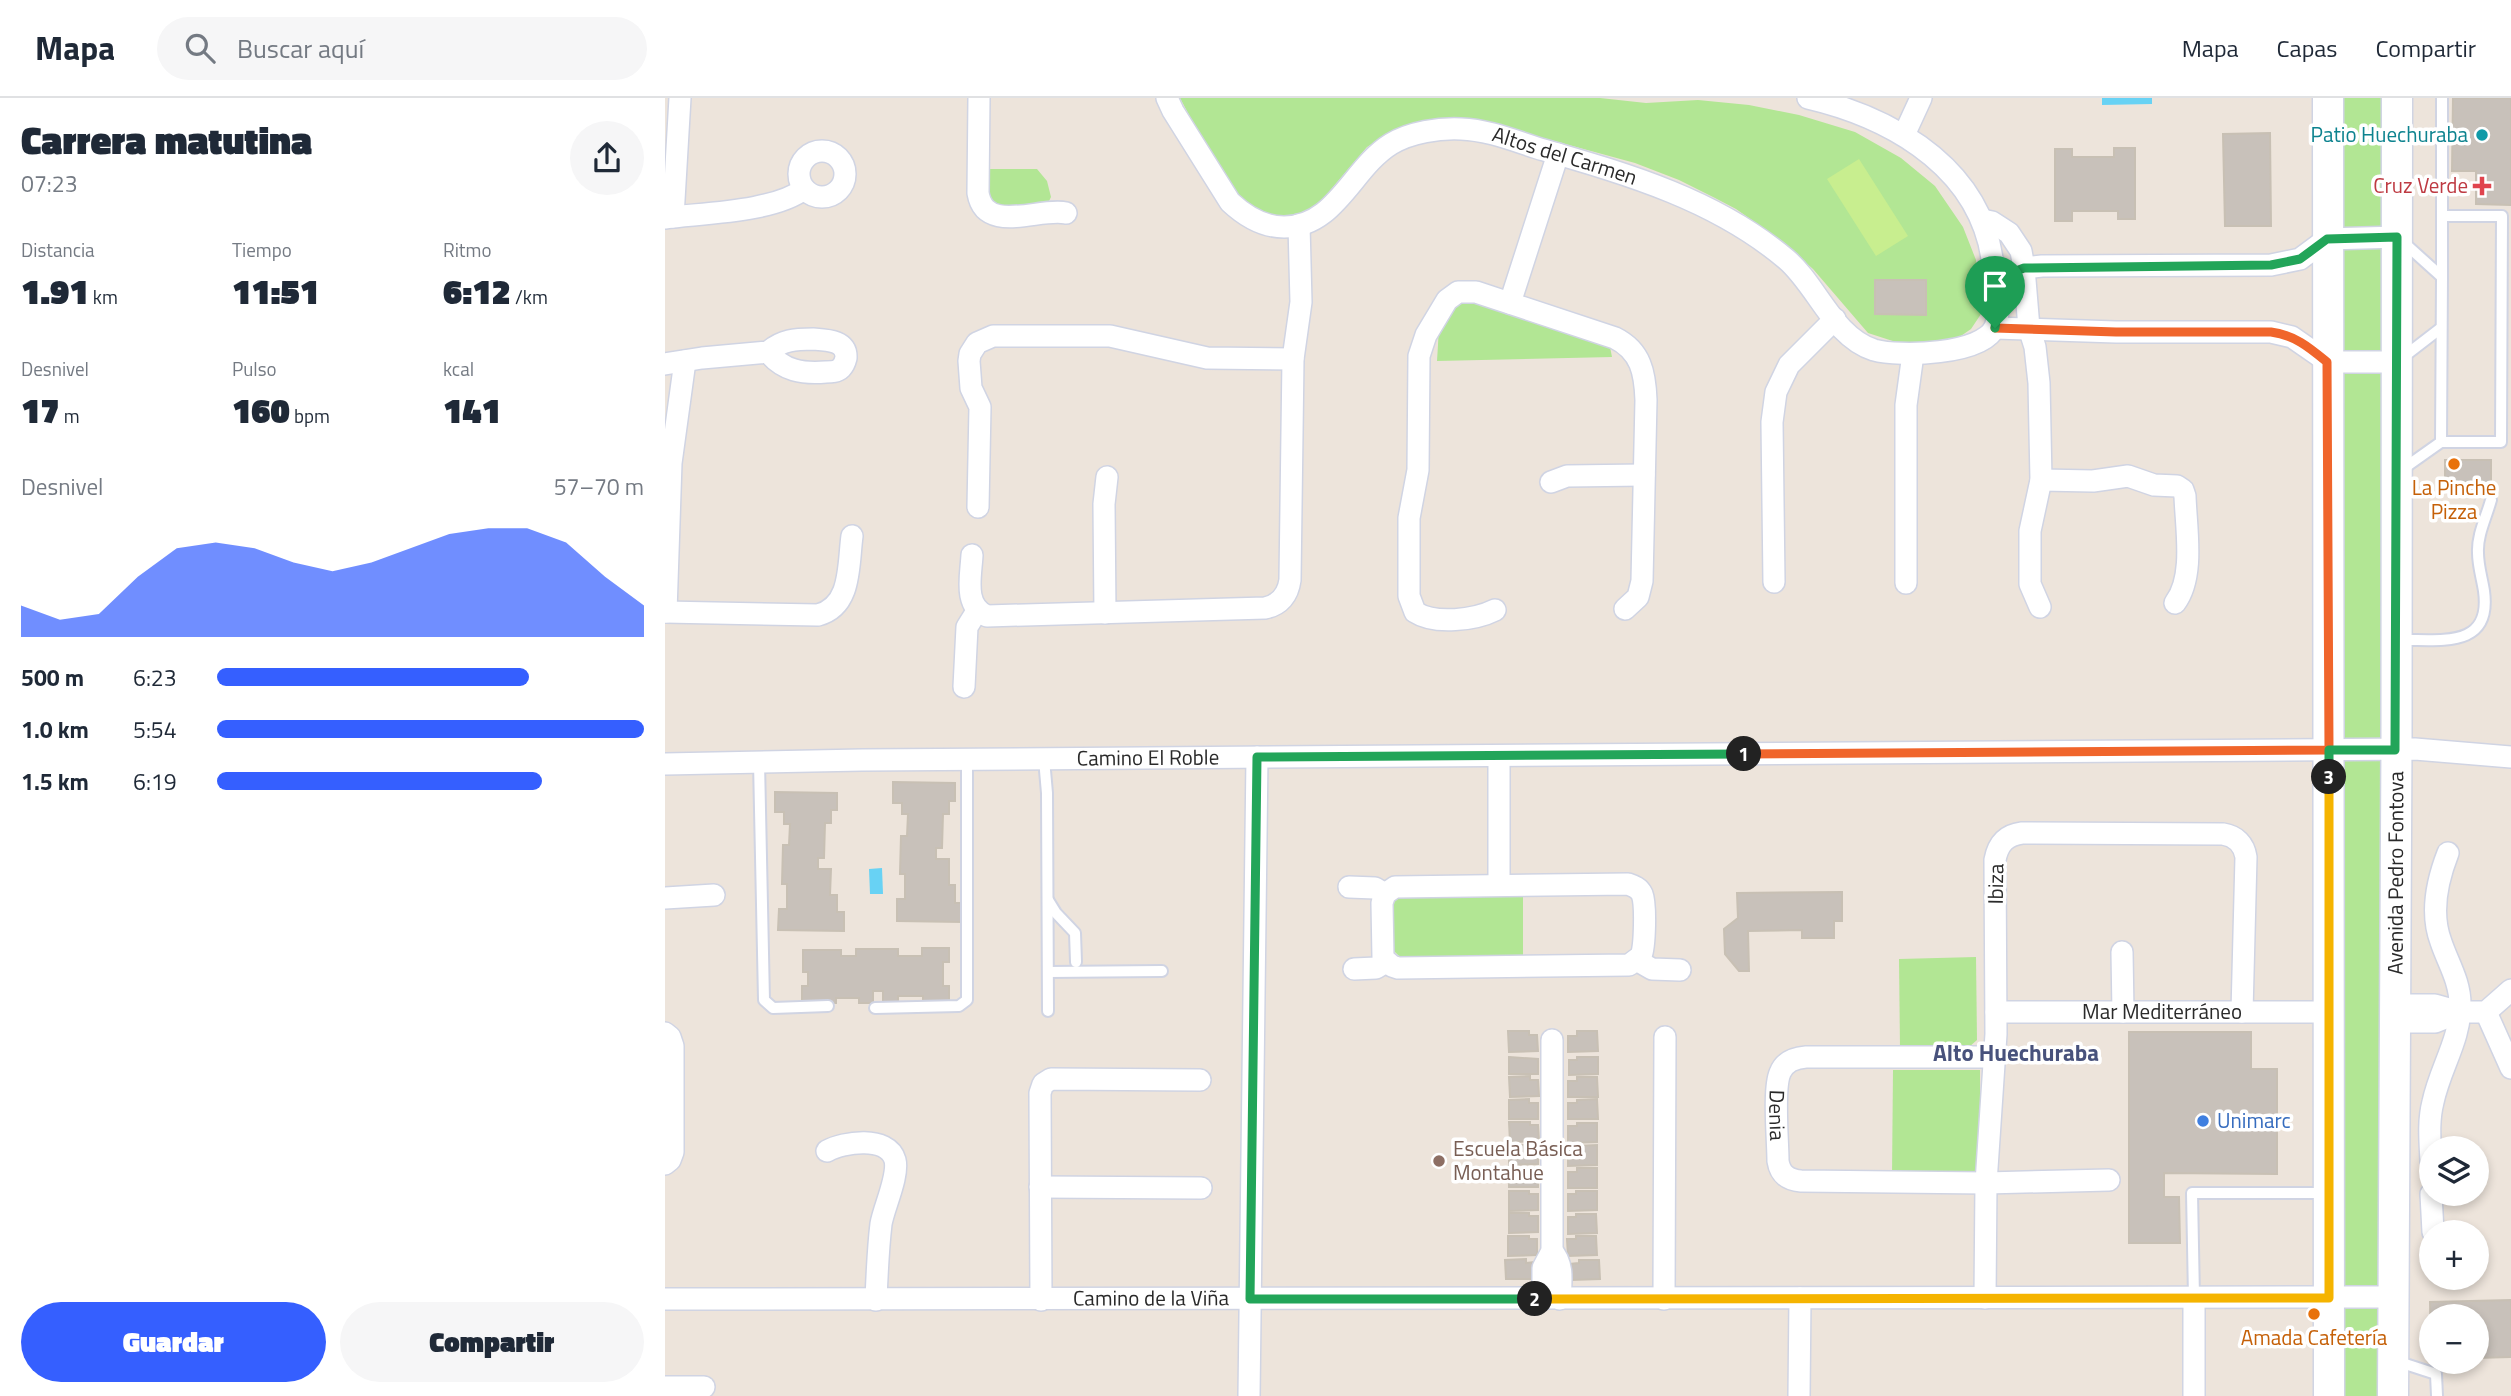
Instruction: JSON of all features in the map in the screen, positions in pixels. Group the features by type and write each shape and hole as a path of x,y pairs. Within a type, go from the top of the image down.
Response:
{"street":[{"path":"680,98 669,218 772,204 790,198 804,189"},
{"path":"979,98 978,194 984,208 995,215 1003,216 1027,216 1054,211 1066,213"},
{"path":"972,555 971,600 977,611 992,617 1265,608 1278,603 1287,593 1290,580 1293,359 1301,302 1299,225 1280,227 1264,224 1241,212 1230,202 1167,98"},
{"path":"1808,98 1877,120 1904,135 1933,158 1961,186 1982,220 1991,254 1997,311 1995,328 2283,333 2301,342 2327,362 2397,362"},
{"path":"1904,135 1921,98"},
{"path":"2328,98 2329,1396"},
{"name":"Avenida Pedro Fontova","path":"2393,1396 2398,473 2397,98"},
{"name":"Altos del Carmen","path":"1299,225 1323,214 1380,152 1403,137 1443,129 1462,129 1499,136 1659,186 1720,214 1774,249 1796,268 1853,338 1872,349 1913,354 1947,350 1970,344 1990,334 1995,328"},
{"path":"1510,303 1558,154"},
{"path":"1982,220 1991,222 2009,233 2021,251 2024,268 2029,328 2035,346 2039,383 2041,480 2030,531 2031,584 2040,607"},
{"path":"1995,279 2024,268 2271,265 2300,259 2327,239 2397,237"},
{"path":"1495,610 1461,619 1429,618 1415,612 1409,596 1409,518 1418,470 1418,368 1426,335 1447,300 1458,292 1470,290 1615,338 1635,352 1640,361 1645,383 1641,589 1635,602 1625,609"},
{"path":"1774,582 1772,422 1776,392 1789,366 1835,318"},
{"path":"978,507 980,407 971,388 969,360 973,348 982,339 993,336 1110,336 1207,358 1293,359"},
{"path":"768,352 675,362 666,612 824,613 842,599 852,536"},
{"path":"1906,583 1906,405 1913,354"},
{"path":"1551,482 1567,476 1644,475"},
{"path":"2041,480 2093,481 2128,476 2154,485 2176,486 2183,490 2187,570 2183,590 2175,603"},
{"path":"1105,613 1104,504 1107,477"},
{"path":"964,687 967,627 977,611"},
{"name":"Camino El Roble","path":"665,764 2329,750 2427,750 2511,757"},
{"path":"1506,756 1506,885"},
{"path":"1249,1396 1257,757"},
{"name":"Ibiza","path":"1985,1298 1986,1183 1995,1057 1996,853 2004,840 2022,833 2223,834 2238,840 2246,857 2242,1012"},
{"path":"2432,1136 2433,1102 2456,1035 2460,1012 2458,985 2441,943 2436,917 2438,886 2448,853"},
{"path":"1638,961 1643,947 1643,897 1637,888 1628,884 1401,886 1385,894 1381,903 1382,952 1386,962 1398,968 1624,965 1638,961 1652,969 1680,970"},
{"path":"1349,887 1375,888 1385,894"},
{"path":"665,898 714,895"},
{"path":"2122,952 2123,1012"},
{"path":"1354,969 1376,968 1386,962"},
{"path":"2394,1013 2435,1022 2460,1012 2486,1012 2511,990"},
{"name":"Mar Mediterráneo","path":"1996,1012 2330,1012"},
{"path":"2486,1012 2511,1068"},
{"path":"665,1033 670,1037 673,1046 673,1152 665,1164"},
{"path":"1664,1299 1665,1037"},
{"path":"1551,1299 1543,1268 1552,1251 1552,1040"},
{"name":"Denia","path":"1986,1183 1801,1181 1789,1178 1781,1171 1778,1161 1777,1084 1778,1076 1785,1065 1798,1057 1995,1057"},
{"path":"1041,1300 1040,1088 1047,1081 1200,1080"},
{"path":"827,1151 845,1144 876,1144 888,1149 895,1160 882,1220 876,1300"},
{"path":"1986,1183 2109,1180"},
{"path":"1040,1187 1201,1188"},
{"name":"Camino de la Viña","path":"665,1300 2394,1297"},
{"path":"1799,1396 1800,1298"},
{"path":"2194,1298 2194,1396"},
{"path":"665,1387 704,1387"}],"lane":[{"path":"2441,442 2442,98"},
{"path":"2398,473 2441,442 2501,442 2502,216 2442,216"},
{"path":"2397,237 2442,277"},
{"path":"2397,362 2441,328"},
{"path":"2396,640 2455,639 2471,634 2480,625 2485,613 2477,553 2479,537 2491,500"},
{"path":"1044,759 1047,793 1048,1011"},
{"path":"874,1007 959,1006 967,1000 967,760"},
{"path":"759,762 764,1000 773,1007 828,1006"},
{"path":"1047,897 1056,913 1075,933 1076,962"},
{"path":"1048,972 1161,971"},
{"path":"2194,1298 2192,1193 2329,1193"},
{"path":"2394,1360 2436,1374 2437,1396"}],"green space":[{"path":"1180,98 1600,98 1646,103 1698,100 1749,105 1799,115 1855,132 1901,158 1935,186 1963,227 1976,260 1981,314 1971,329 1955,340 1931,345 1902,344 1868,333 1813,269 1779,239 1715,198 1635,163 1514,130 1458,120 1398,128 1367,147 1316,207 1293,218 1257,214 1226,185"},
{"path":"2335,98 2385,98 2382,739 2334,740"},
{"path":"1859,159 1908,236 1876,256 1827,179"},
{"path":"986,169 1037,169 1047,181 1051,197 1046,207 1014,209 991,203 987,198"},
{"path":"1469,301 1508,309 1610,347 1612,357 1437,361 1439,328 1451,308"},
{"path":"2383,757 2383,1396 2337,1396 2333,759"},
{"path":"1401,896 1523,896 1523,956 1399,956 1393,950 1393,902"},
{"path":"1976,957 1977,1040 1969,1047 1900,1048 1899,959"},
{"path":"1893,1070 1980,1070 1980,1175 1892,1175"}],"water":[{"path":"2102,98 2152,98 2152,104 2102,105"},
{"path":"882,868 883,894 870,894 869,869"}],"building":[{"name":"Patio Huechuraba","path":"2453,98 2511,98 2511,205 2476,204 2476,171 2452,171"},
{"path":"2270,133 2271,226 2225,226 2223,134"},
{"path":"2114,148 2135,148 2135,219 2118,219 2118,211 2072,211 2072,221 2055,221 2055,149 2072,149 2072,157 2114,157"},
{"path":"1875,280 1926,280 1926,315 1875,314"},
{"path":"2445,460 2491,460 2491,489 2445,489"},
{"path":"893,782 955,783 955,801 949,801 949,814 943,814 942,848 936,848 936,859 949,859 949,885 955,885 955,903 963,903 962,922 897,921 897,899 905,899 905,874 900,874 901,836 907,836 908,814 902,814 902,803 893,803"},
{"path":"775,792 837,793 837,810 831,810 831,823 825,823 824,858 818,858 818,869 831,869 830,895 837,895 837,912 844,912 844,931 778,930 779,909 787,909 787,884 782,884 783,845 789,845 790,824 784,824 784,812 775,812"},
{"path":"1842,892 1842,921 1834,921 1834,938 1802,938 1802,930 1748,931 1749,971 1739,971 1725,954 1724,929 1738,918 1737,893"},
{"path":"922,948 949,948 949,962 943,962 943,986 949,986 949,1002 923,1001 923,996 898,996 898,1003 883,1002 883,991 873,991 873,1003 859,1003 859,998 836,998 836,1003 802,1003 802,986 808,986 808,972 803,972 803,950 841,950 841,956 856,956 856,949 898,949 898,956 922,956"},
{"path":"1508,1031 1529,1031 1529,1035 1537,1035 1538,1051 1509,1052"},
{"path":"1577,1031 1597,1031 1598,1051 1568,1052 1568,1036 1577,1036"},
{"name":"Unimarc","path":"2129,1032 2251,1032 2251,1069 2277,1069 2277,1174 2164,1173 2164,1197 2179,1197 2180,1243 2129,1243"},
{"path":"1509,1057 1538,1059 1538,1074 1509,1074"},
{"path":"1577,1057 1598,1057 1598,1074 1569,1075 1569,1060 1577,1060"},
{"path":"1530,1076 1530,1080 1538,1080 1539,1096 1510,1097 1509,1077"},
{"path":"1577,1077 1597,1077 1598,1097 1568,1097 1568,1081 1577,1081"},
{"path":"1529,1099 1529,1103 1538,1103 1538,1119 1509,1119 1509,1100"},
{"path":"1597,1099 1598,1119 1568,1119 1568,1103"},
{"path":"1509,1122 1530,1122 1530,1125 1538,1125 1539,1141 1510,1142"},
{"path":"1577,1123 1597,1123 1597,1142 1568,1143 1568,1126 1577,1126"},
{"path":"1509,1145 1538,1148 1538,1164 1509,1165"},
{"path":"1597,1145 1597,1165 1568,1166 1568,1149"},
{"path":"1509,1168 1538,1171 1538,1187 1509,1187"},
{"path":"1577,1168 1597,1168 1597,1188 1568,1188 1568,1172 1577,1172"},
{"path":"1509,1191 1538,1194 1538,1210 1509,1211"},
{"path":"1576,1191 1597,1191 1597,1210 1568,1211 1568,1194 1576,1194"},
{"path":"1509,1213 1538,1216 1538,1232 1509,1233"},
{"path":"1576,1214 1596,1214 1597,1233 1568,1234 1568,1217 1576,1217"},
{"path":"1508,1236 1529,1236 1529,1239 1537,1239 1537,1255 1508,1256"},
{"path":"1576,1236 1596,1236 1597,1255 1568,1256 1567,1239 1576,1239"},
{"path":"1526,1259 1526,1263 1534,1262 1535,1279 1506,1279 1505,1260"},
{"path":"1579,1260 1599,1260 1600,1279 1571,1280 1570,1264 1579,1263"},
{"path":"2511,1300 2511,1357 2489,1358 2489,1304 2430,1302"}],"place":[{"name":"Patio Huechuraba","path":"2482,135"},
{"name":"Cruz Verde","path":"2482,186"},
{"name":"La Pinche Pizza","path":"2454,464"},
{"name":"Unimarc","path":"2203,1121"},
{"name":"Escuela Básica Montahue","path":"1439,1161"},
{"name":"Amada Cafetería","path":"2314,1314"}],"district":[{"name":"Alto Huechuraba","path":"2016,1053"}],"route":[{"path":"1995,328 1995,279 2024,268 2271,265 2300,259 2327,239 2397,237 2395,750 2329,750 2329,1298 1250,1299 1257,757 2329,750 2327,362 2301,342 2283,333 1995,328"}]}
